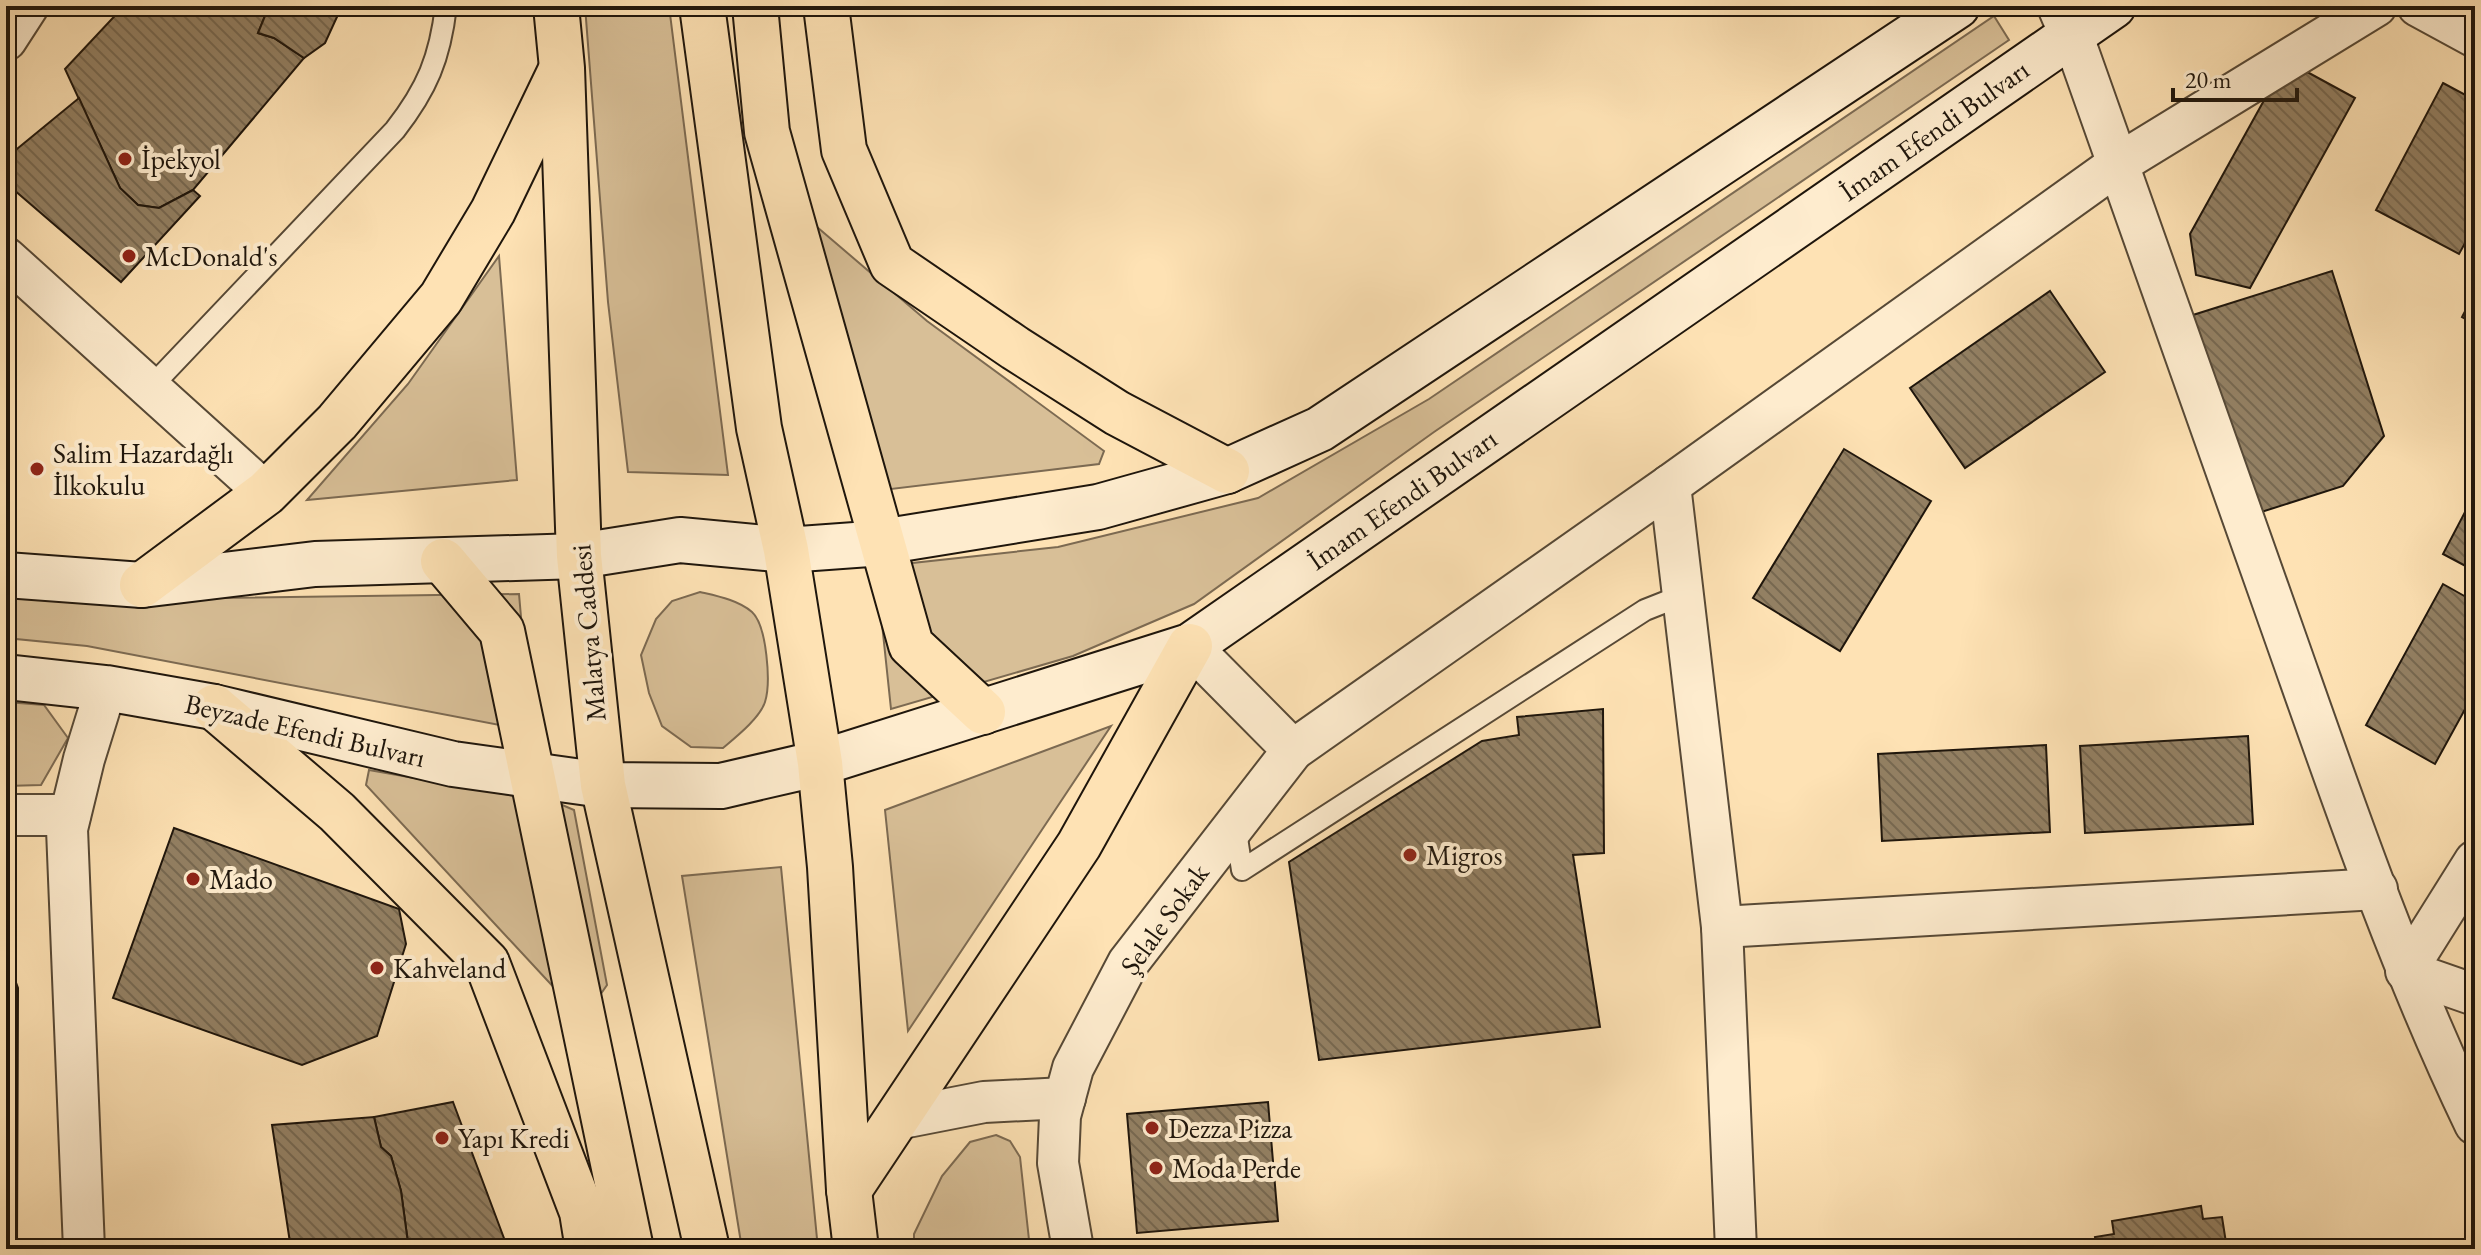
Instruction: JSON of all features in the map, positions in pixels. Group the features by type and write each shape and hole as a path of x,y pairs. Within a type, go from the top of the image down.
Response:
{"highway":[{"name":"Malatya Caddesi","path":"556,6 562,68 579,556 603,785 707,1249"},
{"path":"702,6 759,428 786,550 820,763 830,867 849,1190 856,1249"},
{"path":"755,6 767,132 911,645 983,712"},
{"path":"826,6 844,150 892,264 1117,413 1227,471"},
{"path":"142,585 266,493 337,422 441,298 493,211 562,68"},
{"path":"443,561 502,631 631,1249"},
{"path":"849,1190 1079,845 1190,646"},
{"path":"214,707 337,812 487,963 582,1212 588,1249"}],"main road":[{"path":"6,575 142,585 315,564 579,556 680,540 786,550 882,542 1098,507 1227,471 1320,429 1957,6"},
{"name":"İmam Efendi Bulvarı","path":"603,785 721,786 820,763 1190,646 2066,20 2113,6"},
{"name":"Beyzade Efendi Bulvarı","path":"6,677 106,688 214,707 453,764 603,785"}],"street":[{"path":"6,40 28,6"},
{"name":"Şelale Sokak","path":"1073,1249 1058,1163 1060,1116 1073,1068 1128,963 1293,750 2118,164 2376,6"},
{"path":"2418,6 2475,37"},
{"path":"2066,20 2406,971 2433,1037 2475,1124"},
{"path":"6,258 266,493"},
{"path":"1670,485 1722,927 1736,1249"},
{"path":"1190,646 1293,750"},
{"path":"84,1249 67,829 106,688"},
{"path":"6,815 70,815"},
{"path":"2406,971 2475,861"},
{"path":"1722,927 2377,889"},
{"path":"2406,971 2475,995"},
{"path":"897,1119 984,1102 1065,1098"}],"lane":[{"path":"150,388 395,130 416,103 433,72 442,39 446,6"},
{"path":"1235,825 1242,870 1645,610 1683,595"}],"shaded area":[{"path":"585,6 669,6 728,475 628,472 608,302"},
{"path":"1994,16 2009,40 1434,432 1194,604 1073,656 891,709 876,567 1058,547 1258,498 1429,399"},
{"path":"810,221 927,321 1104,451 1099,464 858,493"},
{"path":"499,256 517,480 307,500 408,384"},
{"path":"700,592 734,601 752,612 761,629 766,655 765,702 747,727 723,748 691,747 662,726 649,693 641,655 656,619 672,601"},
{"path":"519,594 531,731 87,646 6,638 6,596 64,600"},
{"path":"6,702 44,705 68,738 41,785 6,786"},
{"path":"1111,726 908,1031 885,810"},
{"path":"369,770 560,804 574,810 607,985 591,1008 572,1007 366,785"},
{"path":"781,867 818,1249 742,1249 682,876"},
{"path":"996,1135 1010,1141 1020,1157 1030,1249 914,1249 914,1234 942,1176 970,1142"}],"building":[{"path":"124,6 269,6 258,33 274,38 304,58 193,190 159,208 138,205 120,188 65,69"},
{"path":"269,6 342,6 325,43 304,58 274,38 258,33"},
{"path":"2298,67 2355,98 2250,288 2196,275 2190,234 2267,95"},
{"path":"2443,83 2475,100 2475,225 2459,254 2376,210"},
{"path":"79,98 120,188 138,205 159,208 193,190 200,196 121,282 6,183 6,158"},
{"path":"2332,271 2384,436 2343,486 2255,514 2193,315"},
{"path":"2050,291 2105,372 1965,468 1910,388"},
{"path":"2475,292 2475,324 2462,317"},
{"path":"1844,449 1931,501 1840,651 1753,598"},
{"path":"2475,493 2475,571 2443,554"},
{"path":"2443,584 2475,602 2475,691 2435,764 2366,725"},
{"path":"1603,709 1604,853 1573,855 1600,1027 1319,1060 1289,862 1482,741 1519,735 1517,717"},
{"path":"2248,736 2253,824 2085,833 2080,746"},
{"path":"2046,745 2050,832 1882,841 1878,754"},
{"path":"174,828 399,909 406,944 377,1036 302,1065 113,998"},
{"path":"6,956 18,988 17,1249 6,1249"},
{"path":"453,1102 508,1249 405,1249 408,1243 401,1191 391,1156 381,1147 374,1117"},
{"path":"1268,1102 1278,1221 1137,1233 1127,1114"},
{"path":"374,1117 381,1147 391,1156 401,1191 408,1243 405,1249 291,1249 272,1125"},
{"path":"2201,1206 2203,1219 2222,1217 2227,1249 2097,1249 2095,1237 2114,1234 2112,1221"}],"place":[{"name":"İpekyol","path":"125,159"},
{"name":"McDonald's","path":"129,256"},
{"name":"Salim Hazardağlı İlkokulu","path":"37,469"},
{"name":"Migros","path":"1410,855"},
{"name":"Mado","path":"193,879"},
{"name":"Kahveland","path":"377,968"},
{"name":"Dezza Pizza","path":"1152,1128"},
{"name":"Yapı Kredi","path":"442,1138"},
{"name":"Moda Perde","path":"1156,1168"}]}
